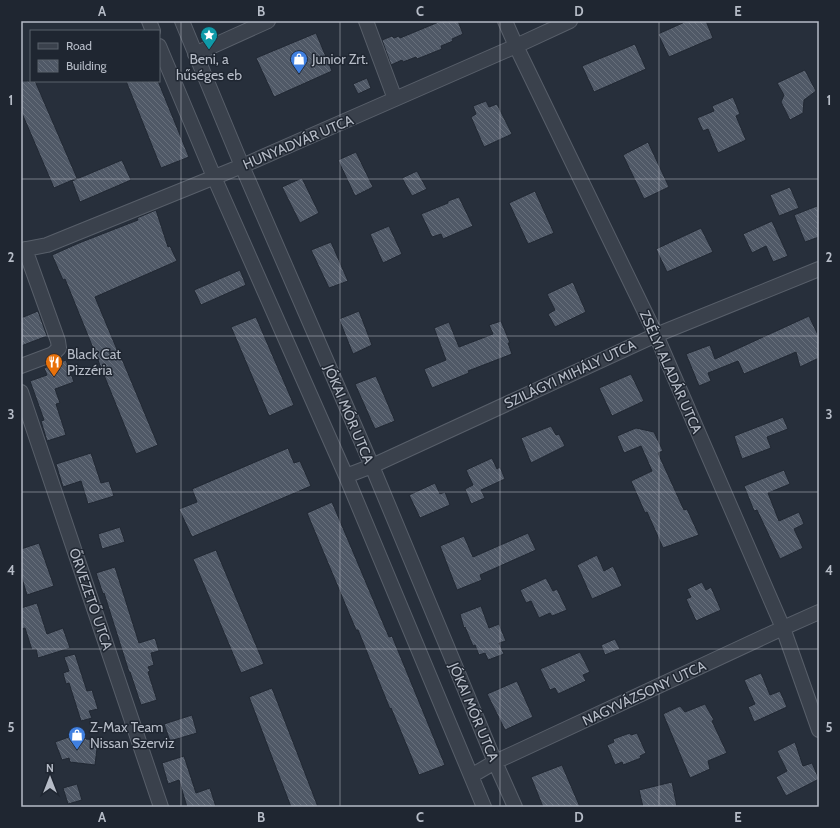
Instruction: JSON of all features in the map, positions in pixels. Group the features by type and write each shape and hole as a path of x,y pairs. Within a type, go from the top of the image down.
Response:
{"street":[{"path":"148,21 152,30"},
{"name":"JÓKAI MÓR UTCA","path":"182,21 242,166 372,466 515,807"},
{"path":"196,54 268,21"},
{"path":"366,21 395,99"},
{"name":"ZSÉLYI ALADÁR UTCA","path":"505,21 656,335 783,628 819,730"},
{"name":"HUNYADVÁR UTCA","path":"23,250 46,245 242,166 570,21"},
{"name":"JÓKAI MÓR UTCA","path":"160,48 214,176 346,476 484,807"},
{"path":"21,366 54,354 59,348 58,341 23,250"},
{"name":"SZILÁGYI MIHÁLY UTCA","path":"346,476 372,466 656,335 819,269"},
{"name":"ŐRVEZETŐ UTCA","path":"21,392 161,807"},
{"name":"NAGYVÁZSONY UTCA","path":"471,776 495,762 819,612"}],"building":[{"path":"441,21 458,21 463,34 452,39 453,41 441,46 442,49 417,59 416,57 403,62 402,60 391,65 382,40 392,36 394,38 399,36 400,38"},
{"path":"687,21 706,21 713,38 669,57 658,34"},
{"path":"316,33 332,71 274,97 256,58"},
{"path":"635,44 646,69 594,92 582,66"},
{"path":"805,70 816,91 804,100 803,113 790,120 781,102 784,95 777,83"},
{"path":"367,78 371,88 358,94 353,84"},
{"path":"21,81 35,82 77,178 54,188 21,111"},
{"path":"126,82 158,82 189,157 161,168"},
{"path":"733,97 740,114 736,116 746,140 718,153 708,129 703,131 697,118 714,111 712,106"},
{"path":"486,101 489,107 497,104 512,134 484,147 471,117 476,114 473,106"},
{"path":"648,142 669,187 644,199 623,155"},
{"path":"356,152 373,187 355,196 338,160"},
{"path":"122,160 131,180 80,202 72,181"},
{"path":"417,171 427,189 412,196 402,178"},
{"path":"302,178 319,213 300,223 282,187"},
{"path":"790,187 799,208 779,216 770,195"},
{"path":"535,191 554,233 528,244 509,203"},
{"path":"459,197 473,226 443,239 441,234 432,237 421,214"},
{"path":"817,206 819,212 819,237 805,242 794,215"},
{"path":"156,210 168,247 170,246 177,261 95,297 158,445 136,454 65,279 63,280 52,255 138,220 137,218"},
{"path":"772,221 788,256 773,262 766,246 752,253 743,234"},
{"path":"389,226 402,254 383,263 370,234"},
{"path":"701,228 713,252 667,272 656,249"},
{"path":"331,242 348,281 329,288 311,250"},
{"path":"240,270 246,285 201,305 194,290"},
{"path":"573,282 586,312 555,327 548,314 555,310 547,294"},
{"path":"38,311 47,336 21,346 21,318"},
{"path":"359,311 372,345 353,354 339,319"},
{"path":"809,316 819,337 819,358 800,367 796,352 744,374 738,361 708,373 711,381 699,386 686,354 710,345 715,359"},
{"path":"256,317 294,405 269,416 231,327"},
{"path":"501,321 510,343 508,343 512,354 468,371 469,373 432,388 424,369 446,360 434,328 449,322 459,347 493,334 489,325"},
{"path":"66,360 74,382 55,389 60,403 56,404 66,435 47,441 41,421 44,420 30,381 47,375 44,368"},
{"path":"631,374 644,401 612,416 599,388"},
{"path":"376,376 395,421 375,429 355,384"},
{"path":"783,417 788,429 767,437 771,448 742,459 734,436"},
{"path":"551,426 556,435 559,434 565,446 531,463 521,438"},
{"path":"636,428 654,432 663,451 658,453 684,510 687,509 699,535 663,548 631,481 652,471 641,446 624,453 617,436"},
{"path":"288,448 294,463 300,461 311,486 192,537 179,509 197,502 192,489"},
{"path":"91,453 101,483 109,481 114,496 88,504 81,481 63,487 56,464"},
{"path":"492,458 497,469 500,467 505,479 481,490 485,498 471,504 465,489 473,485 466,470"},
{"path":"784,470 790,484 768,493 779,521 799,512 804,524 794,529 803,548 780,559 757,510 754,511 744,486"},
{"path":"435,483 440,494 445,492 450,505 420,518 409,495"},
{"path":"332,502 389,637 392,636 445,765 419,775 307,513"},
{"path":"120,527 125,542 102,549 98,534"},
{"path":"528,533 536,550 480,575 482,580 457,590 440,546 464,536 473,557"},
{"path":"39,543 54,586 27,595 21,575 21,549"},
{"path":"216,550 264,664 241,673 193,559"},
{"path":"597,555 604,571 613,566 622,586 592,599 577,565"},
{"path":"115,567 139,643 155,638 159,651 151,653 154,665 148,667 150,671 148,672 157,700 141,705 96,573"},
{"path":"546,578 553,591 557,589 567,610 552,616 550,613 539,618 531,601 526,603 520,590"},
{"path":"702,582 706,590 711,587 721,610 696,621 686,599 691,597 687,589"},
{"path":"37,603 47,634 63,628 70,648 38,658 36,649 32,650 25,628 21,629 21,608"},
{"path":"481,606 489,628 499,624 506,641 499,643 504,654 488,660 485,653 479,655 475,645 473,646 465,627 464,628 460,614"},
{"path":"615,639 620,649 605,655 601,645"},
{"path":"580,652 590,672 583,675 586,681 558,694 555,688 550,690 540,669"},
{"path":"75,654 87,691 92,690 98,709 89,711 92,718 81,721 69,683 66,684 63,673 69,671 64,657"},
{"path":"761,673 770,695 780,691 787,707 754,722 748,707 755,704 744,680"},
{"path":"517,681 533,717 505,730 487,694"},
{"path":"272,688 318,807 291,807 249,697"},
{"path":"705,704 714,720 712,721 727,753 708,761 710,769 690,778 663,714 680,706 685,712"},
{"path":"192,715 197,733 170,741 164,724"},
{"name":"Z-Max Team Nissan Szerviz","path":"83,732 86,739 98,740 95,765 70,762 69,758 62,760 55,742"},
{"path":"630,733 631,735 637,733 646,753 640,756 641,758 623,765 622,762 615,765 607,745 614,742 613,739"},
{"path":"795,742 803,766 812,763 819,779 786,796 776,777 787,771 777,751"},
{"path":"184,756 196,793 210,788 216,807 187,807 179,780 168,784 162,763"},
{"path":"562,765 580,807 543,807 531,777"},
{"path":"672,782 677,807 643,807 639,790"},
{"path":"77,784 82,800 68,804 63,788"}],"place":[{"name":"Beni, a hűséges eb","path":"209,50"},
{"name":"Junior Zrt.","path":"299,74"},
{"name":"Black Cat Pizzéria","path":"54,377"},
{"name":"Z-Max Team Nissan Szerviz","path":"77,750"}]}
